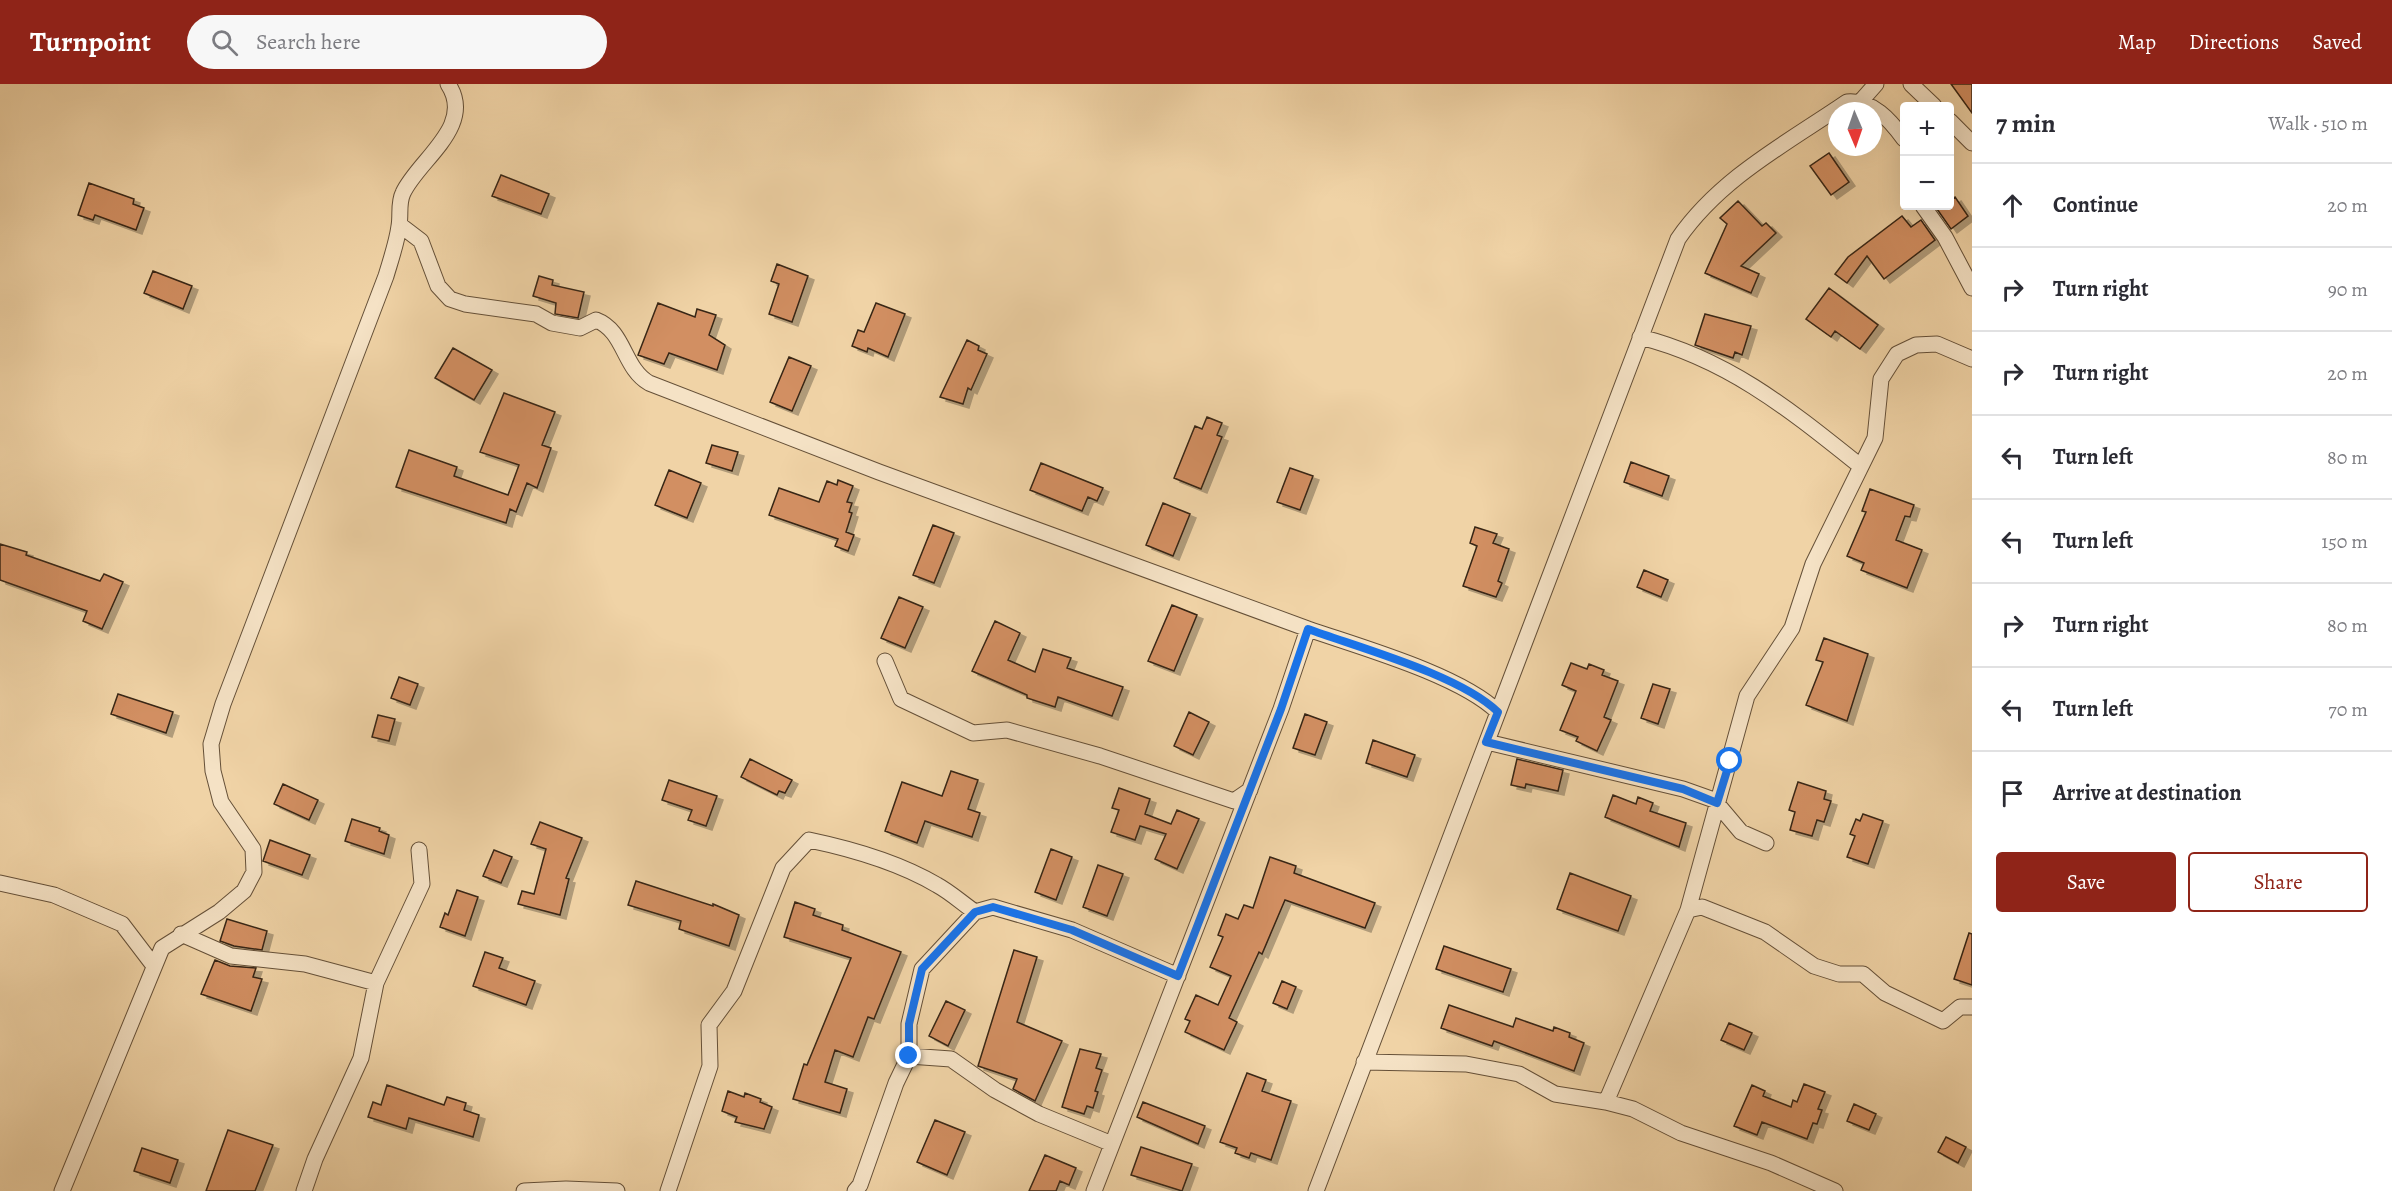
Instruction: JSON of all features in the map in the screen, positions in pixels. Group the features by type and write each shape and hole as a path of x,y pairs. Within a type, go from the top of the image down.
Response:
{"street":[{"path":"62,1191 162,948 219,912 244,891 254,872 253,849 221,802 213,771 212,744 222,704 383,285 400,225 402,194 445,138 454,117 454,102 448,84"},
{"path":"1861,101 1876,84"},
{"path":"1911,84 1930,102"},
{"path":"1316,1191 1678,239 1693,217 1727,184 1847,102 1861,101 1887,119 1900,133"},
{"path":"1954,125 1972,143"},
{"path":"1926,210 1945,237 1972,288"},
{"path":"400,225 421,241 438,286 450,299 465,304 536,314 552,323 580,328 596,320 613,331 640,378 649,383 879,472 1401,662 1465,689 1488,702 1498,712"},
{"path":"1640,336 1678,346 1734,373 1803,420 1859,465"},
{"path":"1606,1102 1688,910 1748,696 1792,628 1813,564 1859,465 1875,438 1881,379 1897,354 1916,345 1937,344 1972,359"},
{"path":"1094,1191 1250,790 1308,629"},
{"path":"885,661 901,699 973,733 1007,730 1100,756 1234,801 1250,790"},
{"path":"1486,742 1683,789 1717,803 1741,832 1766,843"},
{"path":"668,1191 710,1066 709,1025 734,991 783,868 809,840 843,847 894,865 937,885 975,912"},
{"path":"304,1191 315,1158 361,1058 376,982 422,884 418,850"},
{"path":"0,883 54,895 122,924 154,966"},
{"path":"855,1191 860,1185 896,1083 909,1056 909,1024 922,969 975,912 993,907 1072,930 1178,976"},
{"path":"1688,910 1702,907 1765,932 1787,945 1814,966 1839,974 1863,974 1885,993 1943,1021 1960,1007 1972,1008"},
{"path":"181,934 231,956 305,964 376,982"},
{"path":"909,1056 951,1059 995,1090 1040,1114 1112,1144"},
{"path":"1364,1062 1466,1064 1519,1074 1555,1094 1633,1109 1681,1133 1771,1163 1835,1191"},
{"path":"524,1191 566,1189 617,1191"}],"building":[{"path":"1951,84 1972,84 1972,113"},
{"path":"1828,154 1849,182 1831,195 1810,166"},
{"path":"501,175 549,194 541,214 492,196"},
{"path":"89,183 134,199 133,204 144,208 136,230 95,215 93,220 78,215"},
{"path":"1954,198 1968,216 1951,229 1938,210 1954,210"},
{"path":"1738,201 1762,226 1766,223 1776,233 1741,266 1759,274 1751,293 1705,273 1727,224 1720,218"},
{"path":"1902,216 1911,227 1921,220 1935,240 1884,279 1867,256 1847,283 1835,274 1848,257"},
{"path":"777,264 808,276 792,322 769,314 779,284 771,281"},
{"path":"153,271 192,286 183,309 144,293"},
{"path":"539,276 553,280 552,285 584,292 578,318 555,314 556,303 533,296"},
{"path":"1829,288 1878,325 1860,349 1835,331 1831,337 1806,319"},
{"path":"658,303 695,317 697,309 716,315 709,335 725,345 717,370 669,353 664,364 638,355"},
{"path":"876,303 905,314 888,357 868,348 867,352 852,346 858,330 864,332"},
{"path":"1705,314 1751,326 1742,355 1735,352 1733,358 1695,345"},
{"path":"967,340 979,346 978,350 987,354 971,390 968,388 963,404 940,397"},
{"path":"453,348 492,370 474,400 435,378"},
{"path":"789,357 811,366 792,411 770,402"},
{"path":"504,393 555,412 542,445 551,448 537,488 527,483 516,512 510,509 506,523 396,487 409,450 457,467 454,476 508,495 519,465 480,452"},
{"path":"1207,417 1222,423 1217,435 1222,437 1201,489 1174,478 1195,426 1202,429"},
{"path":"712,445 738,452 732,471 706,463"},
{"path":"1631,462 1669,476 1662,496 1624,482"},
{"path":"1041,463 1103,488 1097,501 1088,497 1082,511 1030,490"},
{"path":"1290,468 1313,476 1300,510 1277,502"},
{"path":"669,470 701,483 687,518 655,505"},
{"path":"838,480 853,486 847,502 852,503 849,512 852,513 846,532 854,535 848,551 835,546 838,539 769,515 779,488 819,502 827,481 837,485"},
{"path":"1870,489 1914,505 1910,517 1905,516 1896,540 1922,550 1907,588 1861,570 1864,563 1847,556 1866,512 1862,511"},
{"path":"1163,503 1190,514 1173,556 1146,545"},
{"path":"933,525 954,533 934,583 913,575"},
{"path":"1475,527 1497,534 1493,543 1509,549 1498,581 1502,583 1496,597 1463,586 1477,546 1470,543"},
{"path":"0,544 27,552 26,555 100,581 104,574 123,582 102,629 83,621 87,611 0,580"},
{"path":"1644,570 1668,580 1661,597 1637,587"},
{"path":"899,597 923,607 905,648 881,638"},
{"path":"1172,605 1197,615 1174,671 1148,661"},
{"path":"995,621 1020,633 1008,660 1035,672 1043,649 1071,658 1067,668 1123,687 1112,716 1058,697 1055,707 1027,698 1027,695 972,671"},
{"path":"1824,638 1868,654 1847,721 1806,705 1823,662 1816,660"},
{"path":"1571,663 1587,669 1589,664 1604,670 1602,675 1618,681 1604,717 1611,720 1597,751 1576,741 1578,737 1560,730 1576,691 1562,685"},
{"path":"399,677 418,684 410,705 391,698"},
{"path":"1653,684 1670,689 1658,724 1641,718"},
{"path":"118,694 173,712 166,733 111,714"},
{"path":"1189,712 1209,722 1193,755 1174,746"},
{"path":"1305,714 1327,722 1315,755 1293,748"},
{"path":"378,715 395,719 389,741 372,737"},
{"path":"1373,740 1415,755 1407,777 1366,763"},
{"path":"750,759 792,780 785,793 779,791 777,795 741,777"},
{"path":"1517,759 1563,770 1558,791 1526,784 1525,788 1511,785"},
{"path":"951,771 978,780 968,809 980,813 972,837 925,821 917,843 885,831 902,782 942,796"},
{"path":"669,780 717,796 706,826 688,820 692,810 662,800"},
{"path":"1798,782 1826,791 1824,799 1831,801 1824,822 1817,820 1812,836 1790,830 1795,812 1789,810"},
{"path":"283,784 318,800 309,820 274,804"},
{"path":"1119,788 1150,799 1145,814 1171,824 1177,810 1199,819 1177,869 1155,859 1166,834 1140,826 1135,840 1111,832 1119,810 1112,808"},
{"path":"1613,795 1636,804 1638,797 1653,803 1650,811 1686,823 1679,847 1605,817"},
{"path":"1863,814 1883,821 1868,864 1847,857 1855,836 1850,834 1856,819 1860,821"},
{"path":"352,819 380,828 379,831 389,835 384,854 345,841"},
{"path":"540,822 582,838 566,878 569,879 560,915 518,904 522,891 534,894 546,849 531,844"},
{"path":"270,840 310,855 302,875 263,861"},
{"path":"1051,849 1072,857 1056,900 1035,892"},
{"path":"494,850 512,857 501,883 483,876"},
{"path":"1270,857 1296,866 1294,873 1375,903 1365,928 1285,900 1262,954 1259,952 1229,1018 1237,1022 1224,1050 1185,1032 1190,1021 1185,1019 1196,995 1218,1005 1231,976 1210,967 1223,937 1218,935 1226,914 1238,919 1244,905 1253,908"},
{"path":"1098,865 1123,874 1107,916 1083,907"},
{"path":"1570,873 1631,896 1618,931 1557,909"},
{"path":"636,881 713,906 713,904 739,915 729,946 679,929 681,921 628,905"},
{"path":"457,890 478,897 465,936 440,927 445,913 448,915"},
{"path":"795,902 815,909 813,915 843,925 842,930 901,952 874,1019 868,1017 853,1057 835,1050 825,1082 847,1089 840,1113 793,1099 804,1064 807,1065 851,958 784,937"},
{"path":"227,919 267,931 262,950 234,946 220,941"},
{"path":"1969,933 1972,934 1972,985 1954,979"},
{"path":"1444,946 1511,969 1503,992 1436,969"},
{"path":"1014,950 1037,957 1017,1022 1062,1041 1035,1101 1013,1089 1017,1079 978,1066"},
{"path":"485,952 503,958 499,968 535,981 526,1005 473,986"},
{"path":"215,960 230,966 256,968 253,977 262,979 251,1011 201,994"},
{"path":"1282,981 1296,987 1287,1009 1273,1003"},
{"path":"946,1001 965,1010 948,1046 929,1036"},
{"path":"1449,1005 1513,1027 1516,1018 1553,1031 1554,1027 1570,1033 1569,1037 1584,1043 1574,1071 1494,1041 1492,1046 1441,1028"},
{"path":"1729,1023 1752,1033 1744,1050 1721,1040"},
{"path":"1080,1049 1101,1054 1096,1068 1102,1070 1095,1091 1098,1092 1093,1108 1087,1106 1084,1114 1062,1107"},
{"path":"1247,1073 1266,1080 1262,1091 1291,1101 1271,1160 1251,1153 1249,1158 1235,1153 1237,1148 1220,1142"},
{"path":"1804,1084 1825,1092 1818,1109 1822,1110 1817,1124 1813,1123 1807,1139 1762,1122 1757,1135 1734,1126 1752,1085 1765,1091 1763,1096 1791,1107 1793,1100 1797,1102"},
{"path":"387,1085 444,1105 447,1097 466,1103 464,1110 479,1115 473,1137 409,1118 406,1129 368,1117 373,1102 381,1105"},
{"path":"728,1091 744,1097 745,1093 761,1099 760,1102 772,1107 764,1129 735,1122 737,1117 722,1111"},
{"path":"1143,1102 1205,1126 1198,1144 1137,1117"},
{"path":"1854,1104 1876,1114 1869,1130 1847,1121"},
{"path":"935,1120 965,1132 947,1175 917,1162"},
{"path":"228,1130 273,1145 255,1191 206,1191"},
{"path":"1946,1137 1966,1147 1958,1163 1938,1152"},
{"path":"1141,1147 1192,1164 1182,1191 1131,1175"},
{"path":"142,1148 178,1160 170,1183 134,1171"},
{"path":"1045,1155 1076,1168 1069,1185 1060,1181 1056,1191 1029,1191"}],"route":[{"path":"909,1056 909,1024 922,969 975,912 993,907 1072,930 1178,976 1281,709 1308,629 1401,662 1465,689 1488,702 1498,712 1486,742 1683,789 1717,803 1730,761"}]}
